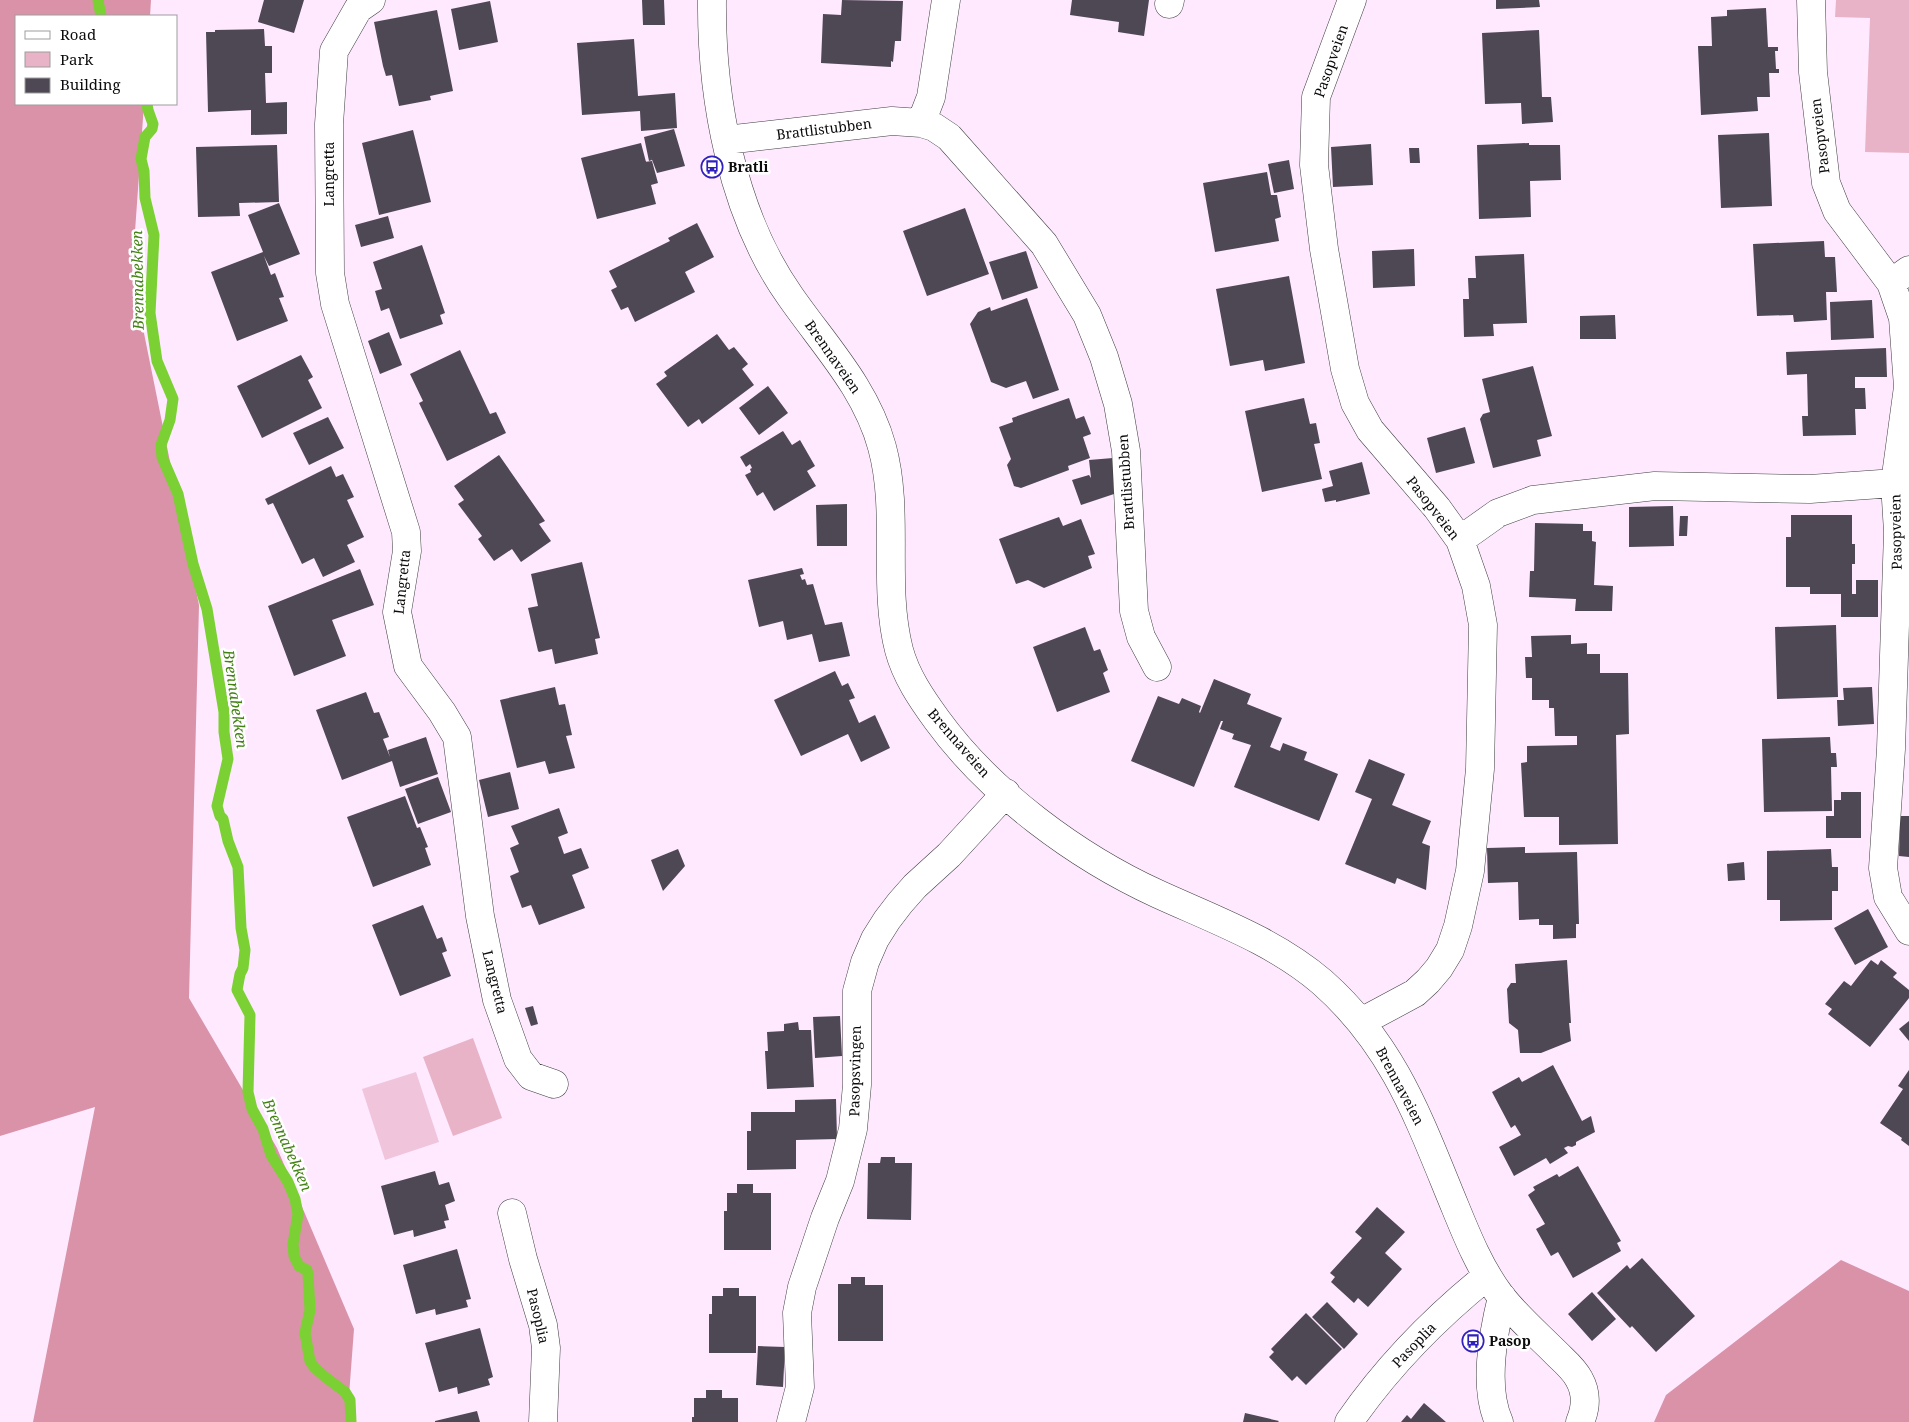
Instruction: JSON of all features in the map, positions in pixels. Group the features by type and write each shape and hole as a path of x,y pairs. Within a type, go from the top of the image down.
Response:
{"street":[{"name":"Langretta","path":"371,0 358,9 334,50 329,124 331,281 335,304 406,532 407,551 396,612 408,666 442,712 457,737 480,916 496,1000 518,1059 531,1076 554,1084"},
{"name":"Brennaveien","path":"712,0 712,38 717,87 726,140 741,192 759,243 788,294 858,391 876,429 887,472 891,520 894,617 900,651 914,686 941,726 978,768 1051,831 1094,860 1156,893 1252,936 1300,965 1340,999 1361,1022 1394,1068 1410,1100 1469,1240 1495,1287 1571,1368 1581,1382 1585,1408 1580,1422"},
{"path":"921,123 931,97 946,0"},
{"name":"Pasopveien","path":"1352,0 1316,97 1314,165 1324,249 1345,369 1355,403 1370,430 1438,508 1460,540 1476,586 1483,625 1480,769 1470,871 1464,904 1450,950 1439,968 1415,993 1361,1022"},
{"name":"Pasopveien","path":"1811,0 1813,72 1826,183 1837,211 1900,276 1908,387 1895,483 1898,532 1892,739 1883,868 1888,897 1909,931"},
{"name":"Brattlistubben","path":"726,140 871,123 921,123 949,137 1044,244 1087,315 1104,357 1118,404 1126,451 1134,611 1141,637 1156,667"},
{"path":"1460,540 1498,513 1533,500 1655,486 1810,489 1895,483"},
{"name":"Pasopsvingen","path":"792,1422 800,1387 797,1313 802,1287 840,1180 853,1130 857,1085 857,991 865,962 875,939 900,903 915,886 949,855 1006,793"},
{"name":"Pasoplia","path":"512,1213 523,1259 543,1324 546,1348 543,1422"},
{"path":"1495,1287 1491,1386 1493,1404 1499,1422"},
{"name":"Pasoplia","path":"1349,1422 1383,1377 1446,1311 1495,1287"}],"green space":[{"path":"1836,0 1909,0 1909,153 1865,152 1870,18 1835,17"},
{"path":"473,1038 502,1118 453,1136 423,1057"}],"shaded area":[{"path":"0,0 151,0 150,15 15,15 15,105 144,105 132,274 199,605 189,998 277,1148 354,1329 347,1422 33,1422 95,1107 0,1136"},
{"path":"416,1072 439,1142 385,1160 362,1089"},
{"path":"1841,1260 1909,1291 1909,1422 1654,1422 1666,1395"}],"building":[{"path":"264,0 304,0 294,33 258,22"},
{"path":"642,0 664,0 665,25 643,25"},
{"path":"842,0 903,1 901,41 895,41 891,67 821,63 823,14 841,15"},
{"path":"1072,0 1149,0 1144,36 1118,32 1119,22 1070,15"},
{"path":"1496,0 1539,0 1540,7 1496,9"},
{"path":"490,1 498,42 459,50 451,9"},
{"path":"1766,8 1768,47 1778,47 1778,51 1775,51 1776,69 1779,69 1779,73 1769,73 1770,97 1757,97 1758,111 1701,115 1698,46 1712,46 1711,17 1727,16 1727,10"},
{"path":"437,10 453,91 430,96 431,100 399,106 392,75 386,76 383,66 374,22"},
{"path":"264,29 265,46 272,46 272,73 265,73 266,103 287,102 287,134 251,135 251,110 208,112 206,32 215,32 215,30"},
{"path":"1539,30 1542,97 1551,97 1553,122 1522,124 1521,103 1485,104 1482,33"},
{"path":"634,39 638,96 675,93 677,128 641,131 640,111 582,115 577,43"},
{"path":"674,129 685,166 657,173 651,157 652,160 649,161 644,137"},
{"path":"413,130 431,202 379,215 362,143"},
{"path":"1769,133 1772,206 1721,208 1718,135"},
{"path":"641,143 646,162 652,161 658,183 651,185 656,204 597,219 581,158"},
{"path":"1529,143 1529,145 1560,145 1561,180 1530,181 1531,217 1479,219 1477,145"},
{"path":"1371,144 1373,185 1333,187 1331,147"},
{"path":"277,145 279,202 239,203 240,216 198,217 196,147"},
{"path":"1409,148 1419,148 1420,163 1410,163"},
{"path":"1289,160 1294,189 1274,193 1268,164"},
{"path":"1267,172 1271,195 1277,195 1281,217 1275,219 1279,241 1215,252 1203,183"},
{"path":"279,203 300,254 269,266 264,256 271,275 275,273 284,297 279,298 288,321 237,341 211,272 263,252 248,215"},
{"path":"965,208 989,274 927,296 903,231"},
{"path":"388,216 394,238 361,247 355,225"},
{"path":"697,223 714,257 685,272 695,292 635,322 628,307 621,310 611,290 617,287 609,271 670,241 668,238"},
{"path":"1824,241 1825,257 1835,257 1837,292 1826,292 1827,320 1794,322 1793,315 1757,316 1753,244"},
{"path":"422,245 445,313 440,315 443,324 400,339 389,308 381,311 375,291 382,289 373,262"},
{"path":"1414,249 1415,286 1373,288 1372,251"},
{"path":"1026,251 1038,288 1002,300 989,262"},
{"path":"1524,254 1527,323 1493,324 1494,336 1464,337 1463,299 1469,299 1468,278 1476,278 1475,256"},
{"path":"1289,276 1305,363 1265,371 1263,360 1230,366 1216,289"},
{"path":"1027,298 1059,390 1033,399 1026,381 1006,388 991,382 970,324 978,312 990,307 991,311"},
{"path":"1872,300 1874,338 1831,340 1830,302"},
{"path":"1615,315 1616,339 1580,339 1580,316"},
{"path":"389,332 402,365 380,374 368,341"},
{"path":"717,334 729,350 734,347 748,364 742,369 754,385 702,424 699,419 688,427 656,384 667,376 664,372"},
{"path":"1886,348 1887,377 1855,377 1855,388 1865,388 1866,409 1855,409 1856,435 1803,436 1802,416 1808,416 1807,374 1787,375 1786,352"},
{"path":"460,350 490,414 496,412 506,433 447,461 419,403 423,401 410,374"},
{"path":"301,355 313,377 308,380 322,408 262,438 237,386"},
{"path":"1533,366 1552,436 1537,440 1541,456 1493,468 1480,419 1483,414 1490,412 1482,379"},
{"path":"768,386 788,413 759,435 739,408"},
{"path":"1069,398 1076,419 1084,416 1091,434 1083,437 1090,458 1068,466 1069,470 1021,488 1014,486 1007,465 1011,459 999,427 1013,422 1012,418"},
{"path":"1304,398 1310,424 1316,423 1320,443 1314,444 1322,479 1262,492 1245,411"},
{"path":"328,417 344,448 309,465 293,433"},
{"path":"1465,427 1475,463 1436,473 1427,438"},
{"path":"783,431 792,445 800,440 815,466 807,471 816,486 774,511 763,492 757,496 745,475 751,472 750,469 752,468 750,464 746,467 740,457"},
{"path":"499,455 545,521 539,524 551,541 521,562 512,549 494,561 478,539 482,536 458,504 464,500 454,486"},
{"path":"1113,458 1114,494 1081,505 1072,480 1089,475 1091,478 1089,460"},
{"path":"1362,462 1370,494 1336,502 1336,500 1325,502 1322,489 1333,486 1329,471"},
{"path":"331,466 336,477 343,474 354,497 347,500 364,537 347,545 355,562 323,577 314,558 302,564 273,503 268,505 265,499"},
{"path":"847,504 847,546 817,546 816,505"},
{"path":"1673,506 1674,546 1629,547 1629,507"},
{"path":"1791,515 1852,515 1852,544 1855,544 1855,564 1852,564 1852,594 1856,594 1856,580 1878,580 1878,617 1841,617 1841,594 1810,594 1810,587 1786,587 1786,537 1791,537"},
{"path":"1680,516 1688,516 1687,536 1679,536"},
{"path":"1059,517 1063,526 1081,519 1095,554 1088,556 1092,568 1044,588 1028,580 1016,584 999,539"},
{"path":"1535,523 1583,524 1583,531 1592,531 1592,541 1596,542 1594,585 1613,586 1612,611 1575,611 1576,599 1529,597 1530,571 1534,571"},
{"path":"582,562 600,638 595,639 598,654 555,664 552,649 538,651 528,608 538,606 531,574"},
{"path":"802,568 804,574 800,575 802,580 805,579 807,585 813,584 825,625 842,622 850,656 819,662 812,634 787,640 783,621 759,627 748,580"},
{"path":"360,569 374,605 332,620 346,656 294,676 268,606"},
{"path":"1836,625 1838,697 1777,699 1775,627"},
{"path":"1085,627 1094,651 1100,649 1108,670 1103,673 1110,692 1057,712 1033,647"},
{"path":"1571,635 1571,644 1587,643 1587,654 1600,654 1600,673 1628,673 1629,734 1616,735 1618,844 1559,845 1559,817 1524,817 1521,763 1527,762 1527,746 1577,745 1577,736 1555,736 1554,708 1549,708 1549,700 1532,700 1532,678 1526,678 1525,657 1532,657 1531,636"},
{"path":"835,671 842,686 848,683 855,698 849,700 859,723 875,715 890,748 861,762 848,734 801,756 774,700"},
{"path":"1214,679 1251,694 1247,704 1282,718 1270,747 1280,751 1283,743 1307,752 1304,760 1338,774 1319,821 1234,787 1251,745 1232,739 1234,734 1220,729 1223,721 1221,721 1194,787 1131,761 1158,696 1179,704 1182,698 1201,706 1200,713"},
{"path":"555,687 559,705 565,704 572,735 566,736 575,768 549,774 545,761 517,768 500,700"},
{"path":"1872,687 1874,724 1838,726 1837,700 1844,700 1843,688"},
{"path":"366,692 374,713 379,712 389,737 383,739 390,757 388,750 426,737 438,774 400,787 392,761 342,780 316,710"},
{"path":"1830,737 1831,753 1836,753 1837,767 1831,767 1832,811 1764,812 1762,739"},
{"path":"1369,759 1405,774 1392,805 1431,821 1422,843 1430,846 1426,890 1397,878 1395,884 1345,864 1372,799 1355,792"},
{"path":"510,772 519,809 488,817 479,780"},
{"path":"438,777 451,812 418,824 405,789"},
{"path":"1841,792 1861,792 1861,838 1826,838 1826,816 1834,816 1834,800 1841,800"},
{"path":"405,796 417,828 420,827 428,847 425,848 431,865 373,887 347,817"},
{"path":"559,808 568,833 558,837 564,854 581,848 589,868 572,875 585,908 539,925 531,905 522,908 510,876 519,872 510,848 519,844 511,826"},
{"path":"1900,816 1909,816 1909,857 1899,856"},
{"path":"1525,847 1525,853 1577,852 1579,924 1576,924 1576,938 1553,939 1553,925 1539,925 1539,919 1519,920 1518,882 1488,883 1487,848"},
{"path":"678,849 685,866 663,891 651,860"},
{"path":"1831,849 1832,867 1838,867 1838,891 1832,891 1832,920 1780,921 1780,900 1767,900 1767,851"},
{"path":"1744,862 1745,880 1728,881 1727,864"},
{"path":"423,905 437,939 442,937 447,951 442,953 451,976 400,996 372,925"},
{"path":"1868,909 1888,947 1855,965 1834,928"},
{"path":"1567,960 1571,1041 1541,1053 1520,1053 1518,1030 1509,1023 1507,989 1511,983 1516,983 1515,964"},
{"path":"1871,960 1878,965 1881,960 1897,973 1893,977 1909,990 1909,998 1870,1047 1828,1014 1832,1009 1825,1004 1844,981 1851,986"},
{"path":"533,1006 538,1024 531,1026 525,1008"},
{"path":"840,1016 842,1056 815,1058 813,1017"},
{"path":"1909,1021 1909,1041 1899,1029"},
{"path":"798,1022 799,1030 811,1030 814,1087 767,1089 765,1051 768,1051 767,1032 784,1031 784,1024"},
{"path":"1553,1065 1582,1121 1591,1116 1595,1132 1576,1142 1576,1145 1564,1148 1568,1153 1550,1164 1546,1158 1514,1176 1499,1147 1521,1135 1515,1125 1511,1128 1492,1092 1519,1077 1522,1082"},
{"path":"1909,1070 1909,1146 1901,1140 1902,1138 1880,1123 1903,1089 1898,1086"},
{"path":"836,1099 837,1139 796,1140 796,1169 747,1170 747,1131 751,1131 751,1112 795,1112 795,1100"},
{"path":"881,1157 895,1157 895,1163 912,1163 911,1220 867,1219 868,1163 880,1163"},
{"path":"1578,1166 1621,1241 1617,1243 1621,1251 1573,1278 1558,1252 1551,1256 1536,1229 1545,1224 1528,1195 1535,1190 1533,1187 1557,1174 1559,1177"},
{"path":"435,1171 439,1185 449,1182 455,1201 445,1205 449,1220 444,1221 446,1228 414,1237 413,1230 394,1235 381,1186"},
{"path":"737,1184 753,1184 753,1193 771,1193 771,1250 724,1250 724,1211 727,1211 727,1193 737,1193"},
{"path":"1377,1207 1405,1232 1385,1253 1402,1269 1368,1307 1358,1298 1354,1303 1331,1282 1335,1277 1330,1273 1362,1238 1355,1232"},
{"path":"457,1249 471,1299 466,1300 468,1307 436,1315 435,1309 416,1314 403,1265"},
{"path":"1642,1258 1695,1316 1656,1352 1597,1293 1627,1265 1630,1269"},
{"path":"851,1277 865,1277 865,1285 883,1285 883,1341 838,1341 838,1284 851,1284"},
{"path":"723,1288 739,1288 739,1296 756,1296 756,1353 709,1353 709,1314 712,1314 712,1296 723,1296"},
{"path":"1592,1292 1616,1319 1592,1341 1568,1314"},
{"path":"1327,1302 1358,1334 1344,1349 1312,1317"},
{"path":"1306,1313 1342,1349 1306,1385 1297,1376 1292,1381 1269,1357 1274,1352 1271,1349"},
{"path":"480,1328 493,1377 488,1379 490,1385 458,1394 457,1387 439,1392 425,1343"},
{"path":"758,1346 785,1347 783,1387 756,1385"},
{"path":"706,1390 722,1390 722,1398 738,1398 738,1422 692,1422 692,1417 694,1417 694,1398 706,1398"},
{"path":"1424,1403 1446,1422 1401,1422 1407,1415 1411,1419"},
{"path":"477,1411 480,1422 435,1422 435,1421"},
{"path":"1245,1413 1279,1421 1243,1422"}],"waterway":[{"name":"Brennabekken","path":"98,0 101,15"},
{"name":"Brennabekken","path":"147,105 153,124 152,129 145,137 141,159 144,171 145,198 154,235 150,313 157,361 173,399 170,420 161,445 162,457 178,494 193,564 207,609 224,712 224,732 228,759 217,806 238,867 241,928 245,950 243,968 237,990 250,1015 248,1092 252,1109 263,1129 271,1155 288,1182 295,1199 298,1214 293,1244 294,1256 299,1266 307,1270 308,1274 310,1310 305,1333 310,1361 324,1376 345,1392 350,1400 351,1422"}],"place":[{"name":"Bratli","path":"712,167"},
{"name":"Pasop","path":"1473,1341"}]}
